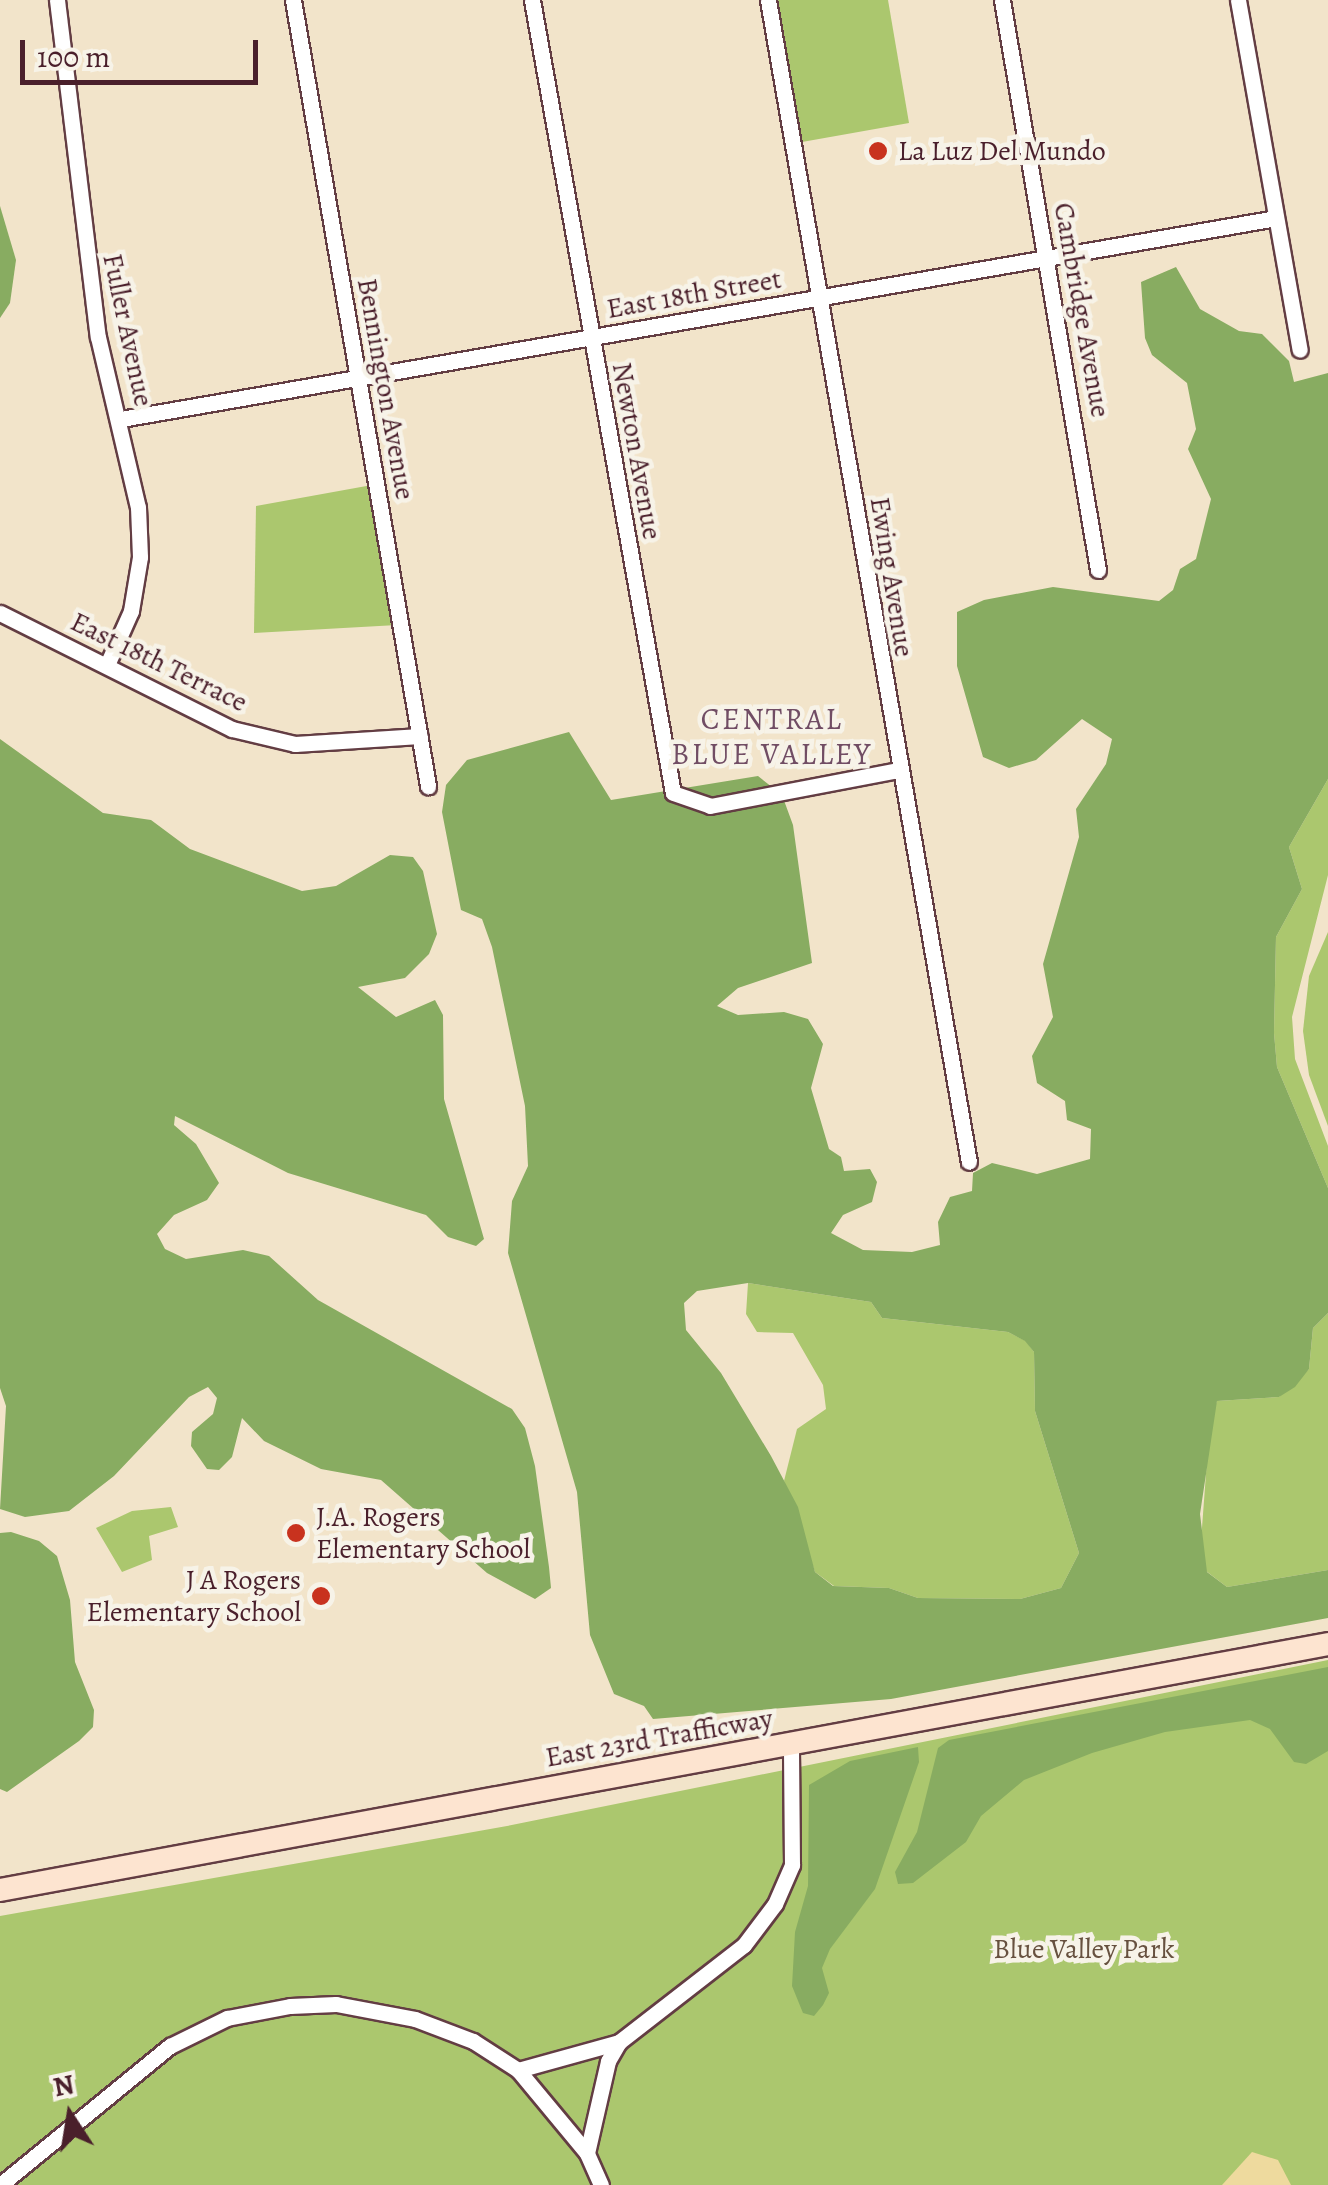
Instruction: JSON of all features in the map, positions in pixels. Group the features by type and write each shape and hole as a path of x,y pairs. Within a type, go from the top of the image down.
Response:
{"main road":[{"name":"East 23rd Trafficway","path":"0,1890 1328,1644"}],"street":[{"name":"Fuller Avenue","path":"58,0 98,337 121,420 140,557 131,611 108,665"},
{"name":"Bennington Avenue","path":"293,0 428,786"},
{"name":"Newton Avenue","path":"532,0 673,793 710,806 898,770"},
{"name":"Ewing Avenue","path":"768,0 898,770 969,1162"},
{"name":"Cambridge Avenue","path":"1002,0 1098,570"},
{"path":"1238,0 1300,350"},
{"name":"East 18th Street","path":"121,420 1276,218"},
{"name":"East 18th Terrace","path":"0,613 232,728 295,744 420,736"},
{"path":"587,2153 608,2060 619,2042 744,1945 775,1904 792,1865 790,1745"},
{"path":"0,2185 170,2046 227,2018 336,2004 415,2019 473,2042 518,2070 587,2153 600,2185"},
{"path":"518,2070 619,2042"}],"green space":[{"path":"777,0 888,0 909,123 802,142"},
{"path":"0,206 16,260 10,303 0,318"},
{"path":"1176,267 1200,309 1239,331 1262,334 1289,361 1294,382 1328,373 1328,779 1289,847 1302,889 1276,937 1274,1033 1277,1067 1328,1188 1328,1313 1313,1328 1309,1369 1295,1387 1279,1397 1217,1401 1200,1514 1207,1572 1227,1587 1328,1570 1328,1618 891,1699 653,1719 644,1706 614,1694 590,1635 577,1492 508,1253 512,1201 528,1166 525,1106 492,947 482,919 461,910 442,812 446,785 467,760 569,732 611,800 758,776 782,795 793,825 812,963 738,988 717,1006 738,1015 784,1012 808,1019 823,1044 811,1088 829,1149 841,1157 844,1171 870,1169 877,1182 872,1202 843,1215 831,1233 863,1250 912,1252 940,1245 938,1222 950,1197 972,1191 973,1173 992,1163 1037,1174 1090,1159 1091,1129 1067,1120 1065,1101 1037,1083 1032,1056 1053,1017 1043,964 1079,837 1076,809 1106,764 1112,739 1082,719 1036,760 1009,768 983,757 957,666 957,612 984,600 1053,587 1159,601 1173,590 1180,569 1196,559 1211,499 1188,449 1196,429 1187,383 1152,355 1145,338 1141,282","holes":["748,1283 871,1302 882,1318 1008,1332 1025,1341 1034,1352 1035,1411 1079,1553 1061,1588 1020,1599 918,1598 889,1588 833,1586 815,1572 798,1507 721,1373 686,1330 684,1303 697,1291"]},
{"path":"372,485 397,625 254,633 256,506"},
{"path":"0,739 103,813 151,820 190,849 302,891 336,886 390,855 413,857 423,871 437,934 429,954 405,978 358,987 396,1017 435,1000 443,1015 444,1099 484,1239 476,1246 448,1237 426,1215 288,1173 175,1116 174,1125 196,1144 219,1183 207,1200 174,1215 157,1234 165,1249 186,1259 243,1250 269,1256 318,1300 512,1409 525,1428 535,1466 549,1567 551,1588 535,1599 487,1573 381,1480 321,1469 264,1441 242,1418 232,1457 219,1470 207,1469 191,1446 192,1432 213,1414 217,1398 208,1387 189,1397 114,1476 69,1511 25,1517 0,1509 6,1406 0,1388"},
{"path":"1328,779 1328,875 1292,1017 1295,1059 1328,1146 1328,1188 1277,1067 1274,1033 1276,937 1302,889 1289,847"},
{"path":"1328,932 1328,1126 1309,1075 1303,1031 1309,976"},
{"path":"748,1283 871,1302 882,1318 1008,1332 1026,1341 1034,1352 1035,1411 1079,1553 1061,1588 1020,1599 918,1598 889,1588 834,1586 815,1572 784,1481 797,1429 826,1409 823,1385 793,1333 757,1332 746,1314"},
{"path":"1328,1313 1328,1570 1227,1587 1206,1571 1201,1541 1210,1420 1217,1401 1279,1397 1309,1369 1313,1328"},
{"path":"171,1507 178,1527 149,1536 152,1560 122,1572 96,1528 132,1511"},
{"path":"11,1532 39,1541 57,1556 70,1600 75,1662 94,1710 93,1727 79,1741 7,1792 0,1789 0,1533"},
{"name":"Blue Valley Park","path":"1328,1660 1328,2185 0,2185 0,1916 507,1826"},
{"path":"1328,1667 1328,1751 1306,1764 1294,1762 1270,1729 1250,1720 1165,1732 1092,1753 1024,1780 981,1816 966,1842 913,1883 898,1884 895,1872 917,1832 938,1748 949,1740"},
{"path":"918,1747 919,1762 875,1889 830,1949 822,1968 829,1993 823,2005 814,2016 803,2013 792,1986 795,1932 808,1886 809,1785 850,1761"}],"sand":[{"path":"1252,2152 1278,2160 1291,2185 1222,2185"}],"place":[{"name":"La Luz Del Mundo","path":"878,151"},
{"name":"J.A. Rogers Elementary School","path":"296,1533"},
{"name":"J A Rogers Elementary School","path":"321,1596"}],"district":[{"name":"CENTRAL BLUE VALLEY","path":"772,736"}]}
